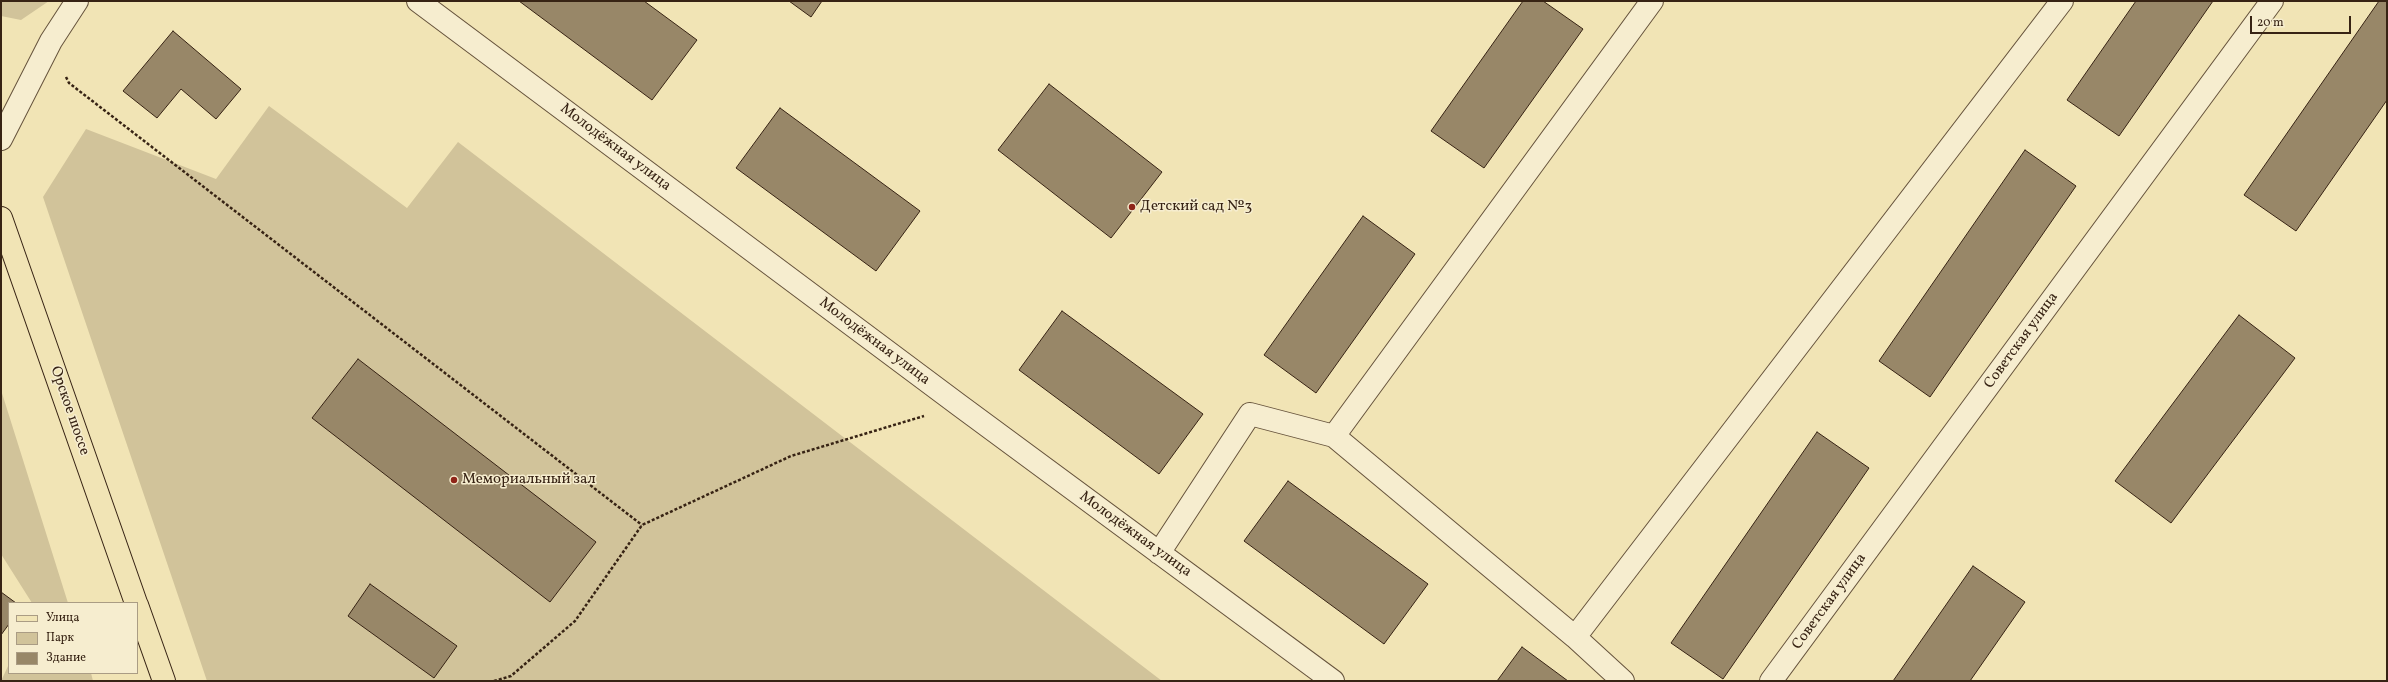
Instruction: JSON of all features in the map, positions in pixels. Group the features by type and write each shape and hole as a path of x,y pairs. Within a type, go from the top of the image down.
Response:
{"main road":[{"name":"Орское шоссе","path":"1,218 136,602"},
{"name":"Орское шоссе","path":"138,607 164,681"}],"street":[{"path":"1,139 51,41 77,1"},
{"name":"Молодёжная улица","path":"418,1 959,405 1332,681"},
{"path":"1334,436 1652,1"},
{"path":"1575,637 2062,1"},
{"name":"Советская улица","path":"1771,681 2272,1"},
{"path":"1159,553 1250,414 1334,436 1575,637 1623,681"}],"path":[{"path":"51,41 69,83 642,525"},
{"path":"494,681 511,676 575,621 642,525 791,456 959,405"}],"green space":[{"path":"1,1 49,1 21,20 1,16"},
{"path":"269,106 407,208 458,142 1162,681 207,681 43,197 86,129 216,179"},
{"path":"1,390 68,602 31,602 1,554"},
{"path":"8,666 8,674 91,674 93,681 1,681"}],"building":[{"path":"519,1 644,1 697,40 652,100"},
{"path":"789,1 822,1 811,17"},
{"path":"1523,1 1543,1 1583,29 1484,168 1431,131"},
{"path":"2136,1 2213,1 2119,136 2067,100"},
{"path":"2379,1 2387,1 2387,100 2296,231 2244,195"},
{"path":"173,31 241,89 216,119 181,89 157,118 123,91"},
{"path":"1049,84 1162,172 1111,238 998,150"},
{"path":"780,108 920,211 876,271 736,168"},
{"path":"2025,150 2076,186 1930,397 1879,361"},
{"path":"1363,216 1415,254 1316,393 1264,355"},
{"path":"1062,311 1203,414 1159,474 1019,370"},
{"path":"2239,315 2295,358 2171,523 2115,481"},
{"name":"Мемориальный зал","path":"358,359 596,542 550,602 312,418"},
{"path":"1817,432 1869,468 1723,679 1671,643"},
{"path":"1288,481 1428,584 1384,644 1244,541"},
{"path":"1973,566 2025,602 1970,681 1893,681"},
{"path":"370,584 457,646 434,678 348,616"},
{"path":"1,592 15,602 8,602 8,625 1,635"},
{"path":"1522,647 1568,681 1497,681"}],"place":[{"name":"Детский сад №3","path":"1132,207"},
{"name":"Мемориальный зал","path":"454,480"}]}
